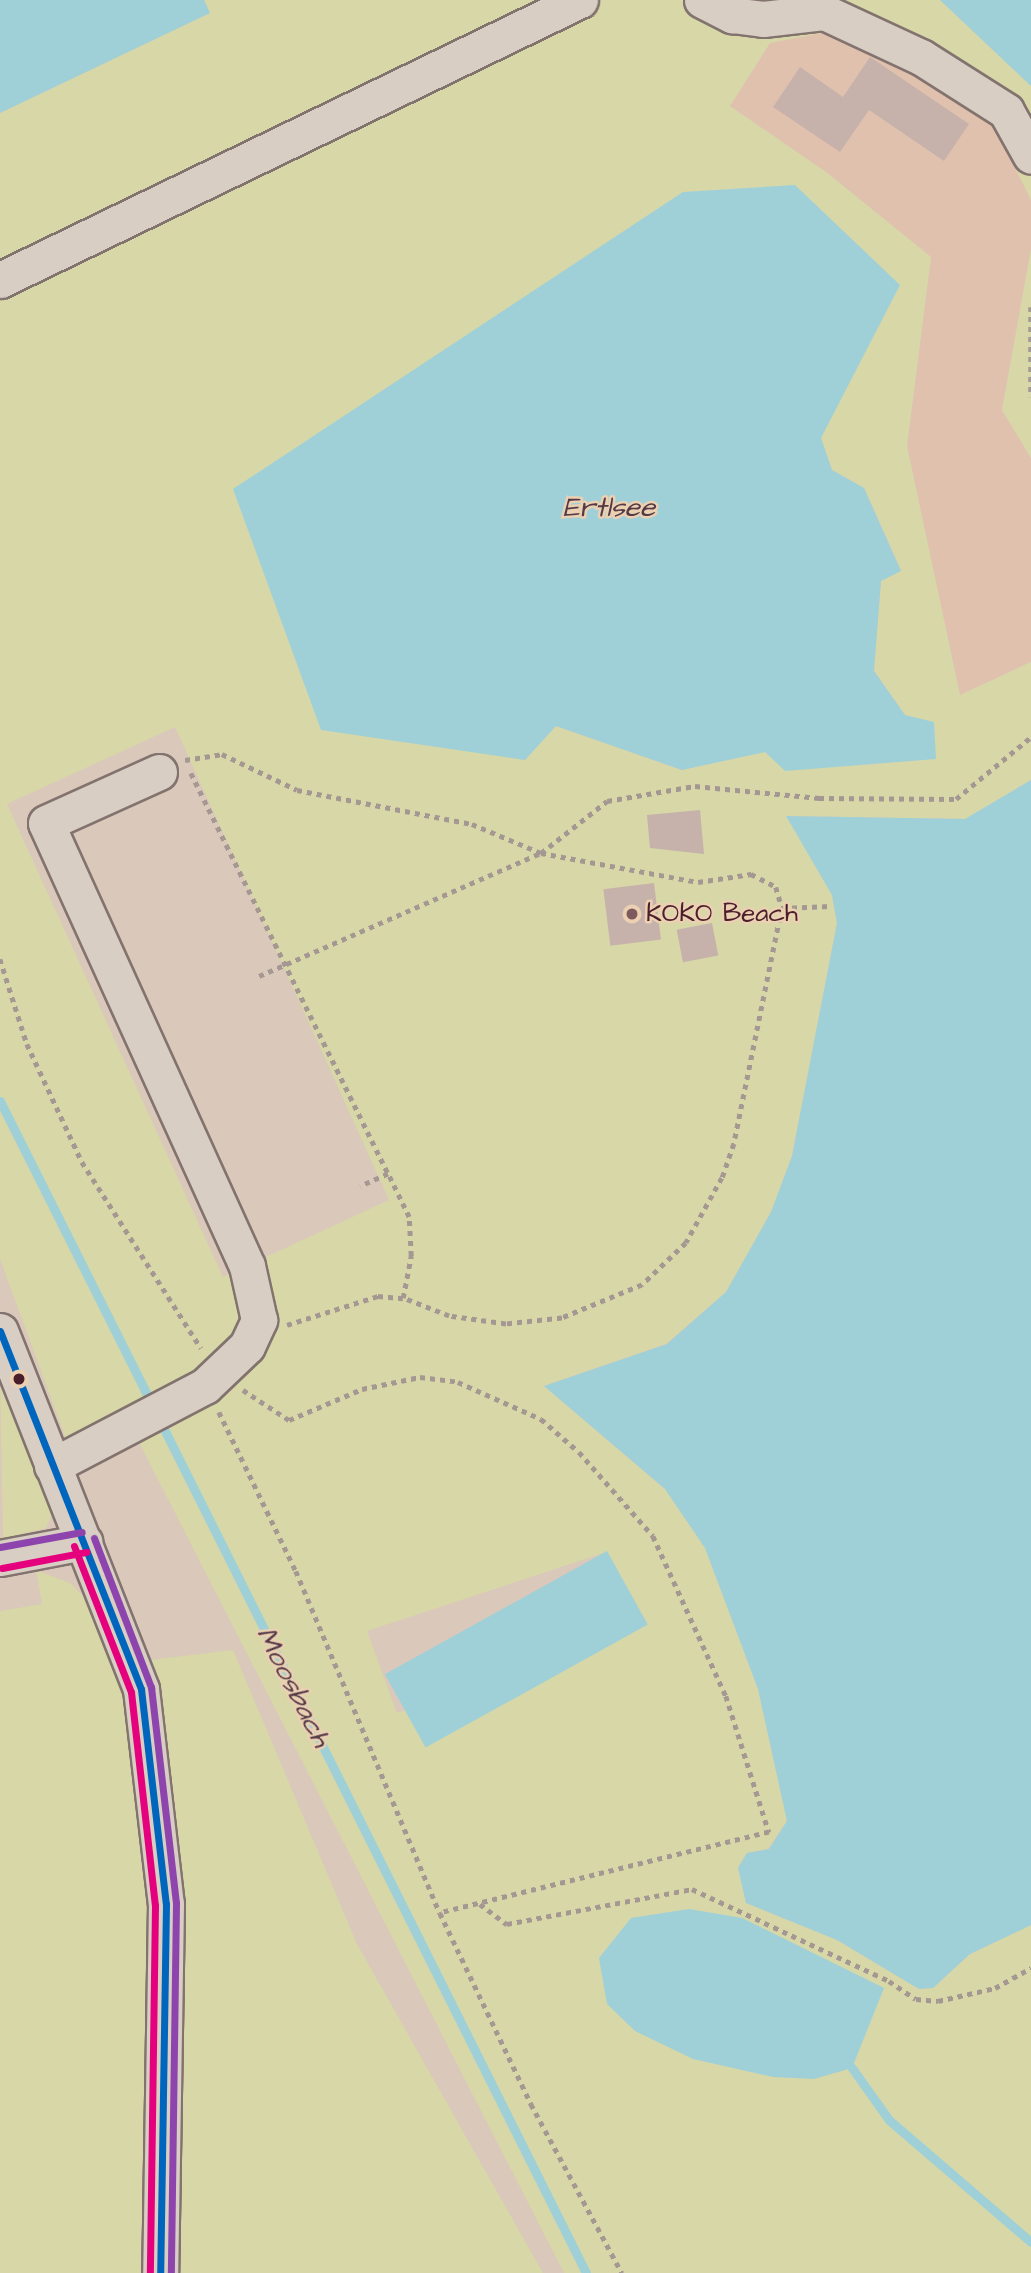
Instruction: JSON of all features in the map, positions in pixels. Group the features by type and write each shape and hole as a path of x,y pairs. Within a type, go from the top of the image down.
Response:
{"street":[{"path":"0,280 579,0"},
{"path":"702,0 732,15 763,19 824,12 921,57 1006,111 1031,156"},
{"path":"52,1466 140,1423 201,1385 253,1336 259,1320 247,1266 46,824 172,766"},
{"path":"0,1331 141,1689 166,1904 160,2273"},
{"path":"0,1558 84,1542"}],"path":[{"path":"1031,307 1031,397"},
{"path":"259,976 541,853 607,800 695,786 819,798 956,799 1031,737"},
{"path":"253,1336 378,1296 402,1298 449,1316 506,1324 562,1318 617,1300 664,1268 703,1217 734,1144 782,908 776,887 751,873 698,882 541,853 472,824 296,790 222,754 172,766 286,965 409,1217 411,1256 402,1298"},
{"path":"782,908 831,906"},
{"path":"0,959 27,1044 82,1163 202,1349 201,1385 296,1571 440,1913 531,2104 622,2273"},
{"path":"361,1186 388,1174"},
{"path":"201,1385 252,1400 289,1420 362,1389 420,1377 458,1382 509,1402 541,1419 579,1452 653,1536 726,1696 769,1832 440,1913"},
{"path":"480,1904 508,1924 692,1889 889,1981 916,1999 938,2001 995,1988 1031,1968"}],"shaded area":[{"path":"843,28 993,123 1031,200 1031,249 1002,410 1031,458 1031,662 960,695 907,446 931,257 826,172 730,106 770,43"}],"green space":[{"path":"204,0 940,0 1031,86 1031,200 993,123 843,29 770,43 730,106 826,172 931,257 907,446 960,695 1031,662 1031,780 966,819 787,816 832,895 837,923 792,1156 771,1212 726,1292 666,1344 544,1386 665,1489 705,1548 758,1689 787,1821 768,1849 747,1853 738,1867 746,1903 837,1940 919,1989 933,1988 970,1954 1031,1925 1031,2273 564,2273 128,1421 66,1439 0,1259 0,113 210,13","holes":["839,396 821,438 832,470 864,488 901,570 881,581 874,671 905,715 682,770 556,726","175,727 389,1200 223,1277 7,804","607,1552 647,1624 397,1713 367,1631"]},
{"path":"1031,249 1031,458 1002,410"},
{"path":"0,1368 53,1513 46,1528 3,1539"},
{"path":"36,1570 70,1583 89,1601 124,1675 151,1844 148,2273 0,2273 0,1611 42,1604"},
{"path":"233,1650 357,1944 543,2273 169,2273 160,1718 150,1660"}],"water":[{"path":"0,0 204,0 210,13 0,113"},
{"path":"940,0 1031,0 1031,86"},
{"name":"Ertlsee","path":"795,185 900,285 821,438 832,470 864,488 901,571 881,581 874,671 905,715 934,722 936,759 785,771 765,752 682,770 556,726 525,760 321,730 233,489 683,192"},
{"path":"1031,780 1031,1925 970,1954 933,1988 919,1989 837,1940 746,1903 738,1868 747,1853 769,1849 787,1821 758,1689 705,1548 665,1489 544,1386 667,1344 726,1292 771,1212 792,1156 837,923 832,895 786,816 965,819"},
{"path":"607,1551 648,1624 426,1748 385,1674"},
{"path":"689,1909 742,1918 884,1988 852,2068 814,2079 773,2077 693,2059 635,2031 607,2004 599,1958 631,1918"}],"building":[{"path":"870,57 969,124 944,161 869,110 840,152 773,107 800,67 843,97"},
{"path":"700,810 704,854 650,848 647,815"},
{"name":"KOKO Beach","path":"654,883 661,940 610,946 603,889"},
{"path":"712,923 718,955 683,962 677,930"}],"waterway":[{"name":"Moosbach","path":"0,1101 152,1404"},
{"name":"Moosbach","path":"158,1417 586,2273"},
{"path":"852,2068 889,2120 1031,2242"}],"transit line":[{"path":"0,1331 141,1689 166,1904 160,2273"},
{"path":"0,1547 82,1532"},
{"path":"94,1538 151,1687 176,1903 171,2273"},
{"path":"74,1546 131,1692 155,1905 150,2273"},
{"path":"2,1568 86,1552"}],"place":[{"name":"KOKO Beach","path":"632,914"}]}
